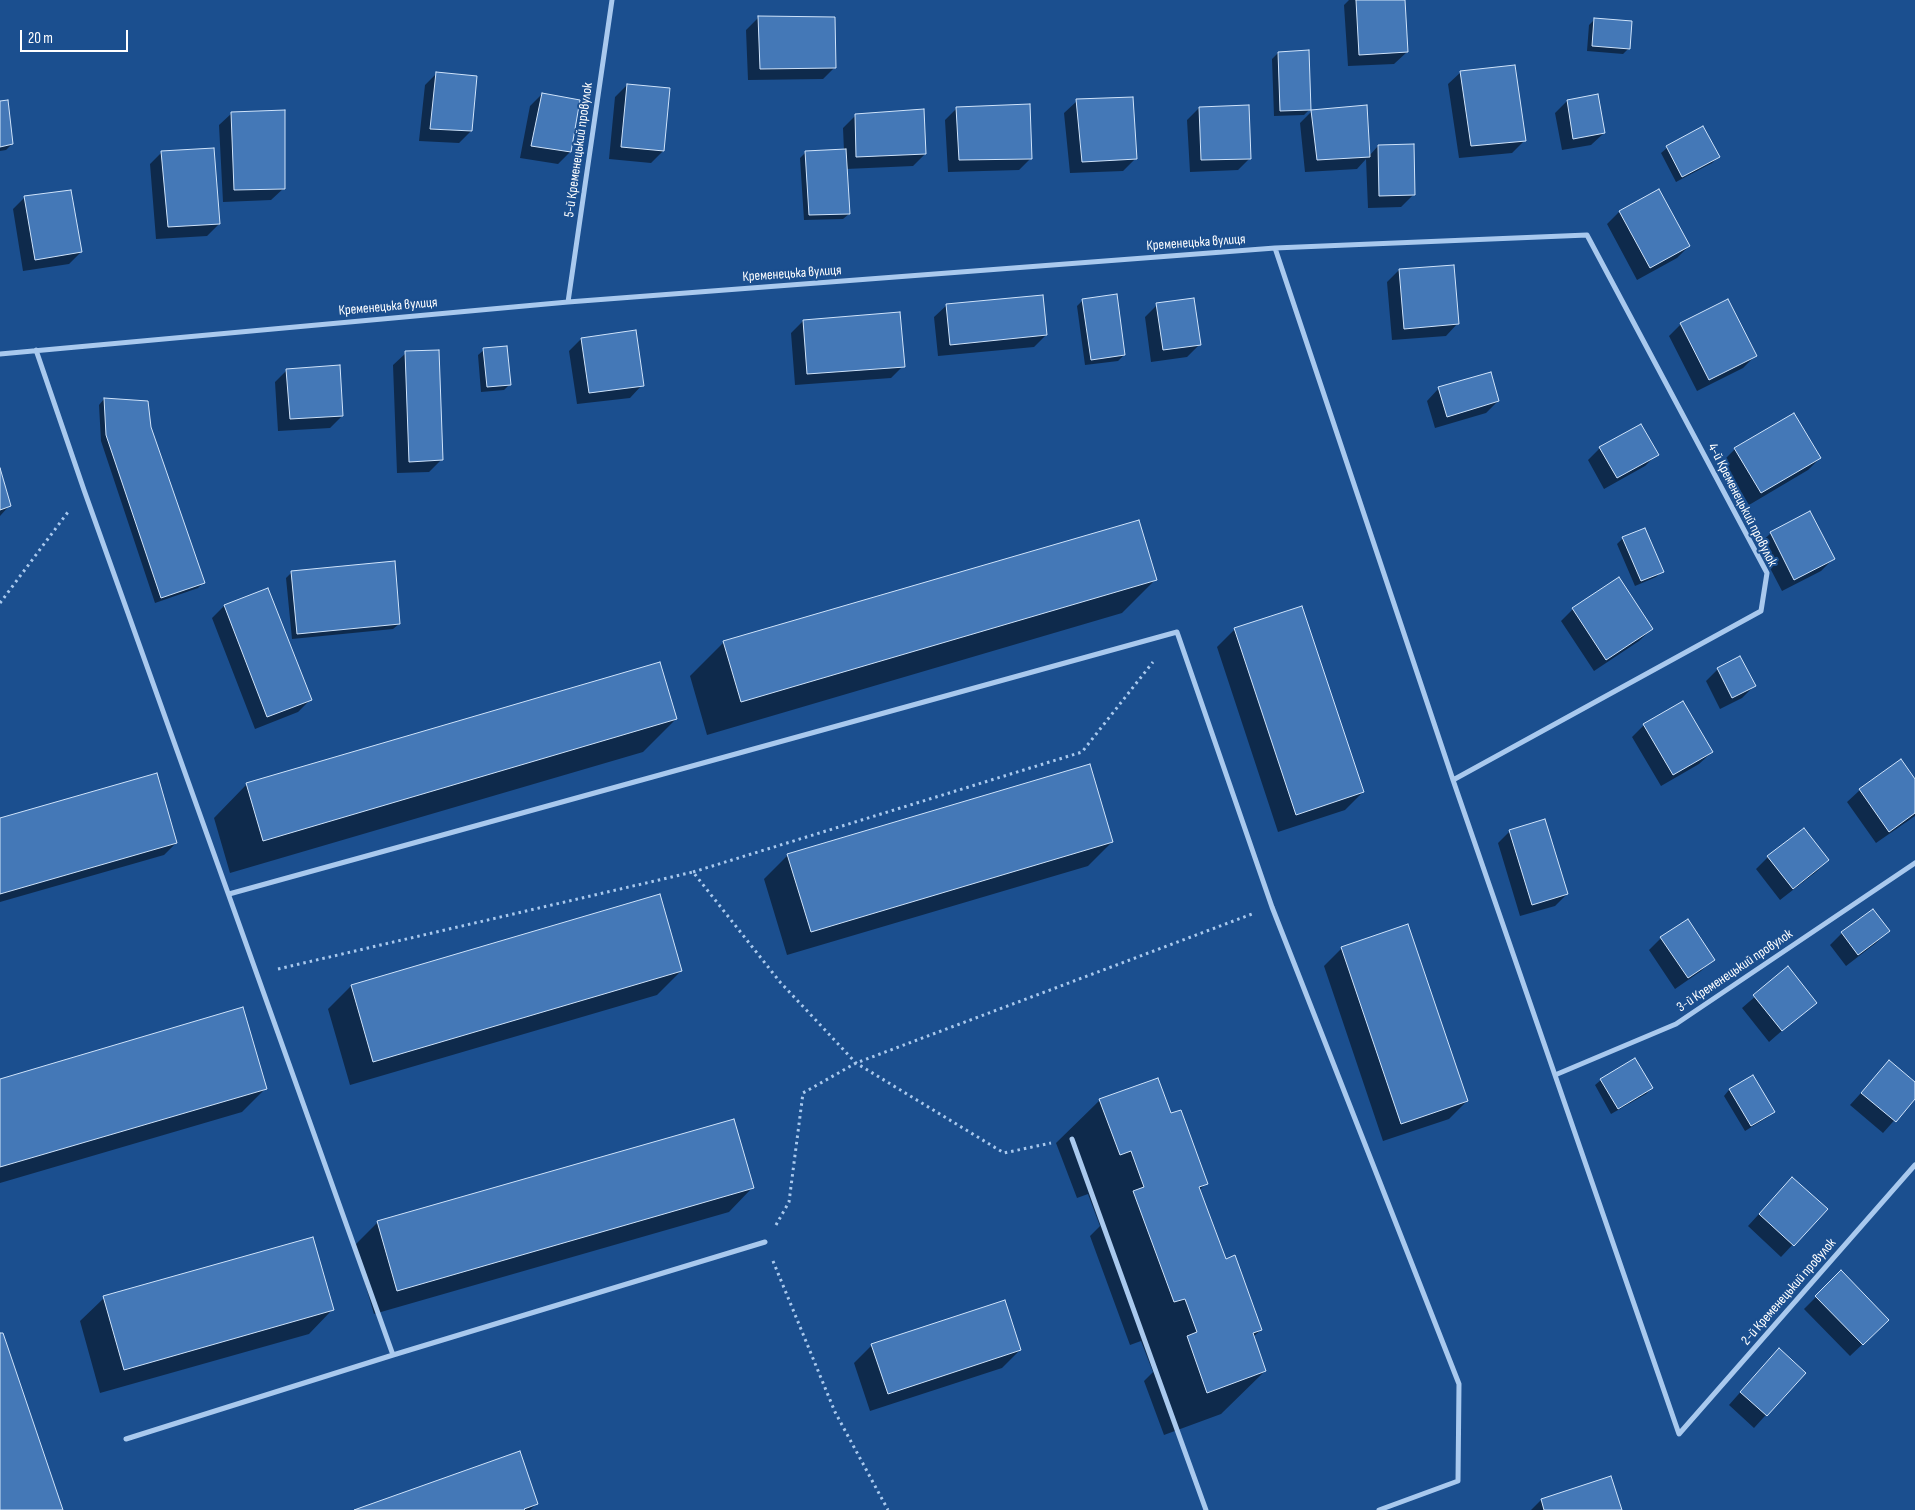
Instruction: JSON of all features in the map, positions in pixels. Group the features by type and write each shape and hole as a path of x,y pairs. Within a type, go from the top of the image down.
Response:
{"street":[{"name":"5-й Кременецький провулок","path":"568,302 612,0"},
{"name":"Кременецька вулиця","path":"0,354 568,302 1274,248 1586,235"},
{"name":"4-й Кременецький провулок","path":"1453,780 1761,611 1767,573 1586,235"},
{"path":"1274,248 1555,1076"},
{"path":"36,350 84,490 393,1355"},
{"path":"229,894 1177,632 1272,907 1459,1384 1458,1481 1379,1510"},
{"name":"3-й Кременецький провулок","path":"1555,1076 1676,1024 1915,863"},
{"name":"2-й Кременецький провулок","path":"1555,1076 1679,1434 1915,1165"},
{"path":"1072,1139 1206,1510"},
{"path":"126,1440 393,1355 765,1242"}],"path":[{"path":"0,603 84,490"},
{"path":"257,974 693,872 1082,752 1177,632"},
{"path":"693,872 780,982 856,1063 1004,1153 1072,1139"},
{"path":"888,1510 835,1412 765,1242 789,1202 802,1093 856,1063 1272,907"}],"building":[{"path":"1356,0 1405,0 1408,52 1359,55"},
{"path":"758,16 835,17 836,68 760,69"},
{"path":"1594,18 1632,21 1630,49 1592,46"},
{"path":"1309,50 1311,110 1280,111 1278,52"},
{"path":"1515,65 1526,141 1471,146 1460,71"},
{"path":"436,72 477,76 472,131 430,129"},
{"path":"627,84 670,88 664,151 621,147"},
{"path":"542,93 580,100 571,152 531,146"},
{"path":"1598,94 1605,133 1573,139 1567,100"},
{"path":"1133,97 1137,159 1082,162 1076,99"},
{"path":"8,100 13,144 0,147 0,101"},
{"path":"1030,104 1032,159 959,160 956,107"},
{"path":"1249,105 1251,159 1201,160 1199,107"},
{"path":"1367,105 1370,157 1317,160 1311,110"},
{"path":"924,109 926,154 856,157 855,114"},
{"path":"285,110 285,189 234,190 231,112"},
{"path":"1703,126 1720,157 1682,177 1666,146"},
{"path":"1414,144 1415,195 1379,196 1378,145"},
{"path":"214,148 220,224 168,227 161,151"},
{"path":"846,149 850,214 809,215 805,151"},
{"path":"1659,189 1690,246 1650,268 1619,211"},
{"path":"71,190 82,252 35,260 24,196"},
{"path":"1454,265 1459,324 1404,329 1399,269"},
{"path":"1117,294 1125,355 1091,360 1082,299"},
{"path":"1043,295 1047,335 950,345 946,304"},
{"path":"1194,298 1201,345 1163,350 1156,303"},
{"path":"1728,299 1757,356 1709,380 1680,323"},
{"path":"900,312 905,367 807,374 803,320"},
{"path":"636,330 644,386 589,393 581,338"},
{"path":"507,346 511,385 487,387 483,348"},
{"path":"439,350 443,460 409,462 405,351"},
{"path":"340,365 343,416 290,419 286,369"},
{"path":"1491,372 1499,401 1447,417 1438,387"},
{"path":"104,398 148,401 151,427 205,583 161,598 106,435"},
{"path":"1794,413 1821,458 1761,493 1734,448"},
{"path":"1641,424 1659,455 1617,478 1599,447"},
{"path":"0,468 11,506 0,510"},
{"path":"1810,511 1835,559 1794,580 1770,532"},
{"path":"1139,520 1157,580 741,702 723,641"},
{"path":"1645,528 1664,572 1641,581 1622,537"},
{"path":"395,561 400,624 297,634 291,571"},
{"path":"1619,577 1653,629 1606,660 1572,608"},
{"path":"268,588 312,700 267,717 224,605"},
{"path":"1302,606 1364,792 1296,815 1234,628"},
{"path":"1740,656 1756,686 1732,698 1717,668"},
{"path":"660,662 677,719 263,841 246,783"},
{"path":"1683,701 1713,752 1673,775 1643,724"},
{"path":"1901,759 1915,779 1915,813 1889,832 1859,789"},
{"path":"1090,764 1113,842 811,932 787,854"},
{"path":"157,773 177,843 0,894 0,818"},
{"path":"1545,819 1568,894 1532,905 1509,830"},
{"path":"1804,828 1829,860 1793,889 1767,856"},
{"path":"660,894 682,971 373,1062 351,985"},
{"path":"1873,909 1890,931 1858,955 1841,932"},
{"path":"1688,919 1715,960 1688,978 1660,937"},
{"path":"1408,924 1468,1101 1401,1124 1341,947"},
{"path":"1788,966 1817,1003 1782,1031 1753,995"},
{"path":"243,1007 267,1089 0,1167 0,1079"},
{"path":"1635,1058 1653,1088 1618,1109 1600,1079"},
{"path":"1889,1060 1915,1082 1915,1099 1896,1122 1861,1093"},
{"path":"1753,1075 1775,1112 1751,1126 1729,1089"},
{"path":"1158,1078 1171,1113 1181,1110 1208,1184 1199,1187 1226,1259 1235,1255 1262,1330 1253,1333 1266,1371 1207,1393 1187,1336 1197,1332 1185,1299 1174,1302 1133,1191 1144,1187 1131,1151 1120,1155 1099,1099"},
{"path":"734,1119 754,1188 397,1291 377,1221"},
{"path":"1792,1177 1828,1209 1794,1246 1759,1214"},
{"path":"313,1237 334,1310 124,1370 103,1296"},
{"path":"1841,1270 1889,1320 1863,1345 1815,1296"},
{"path":"1005,1300 1021,1350 888,1394 871,1344"},
{"path":"0,1333 3,1333 63,1510 0,1510"},
{"path":"1779,1348 1806,1373 1767,1416 1740,1392"},
{"path":"520,1451 538,1504 525,1510 354,1510"},
{"path":"1611,1476 1622,1510 1544,1510 1541,1499"}]}
